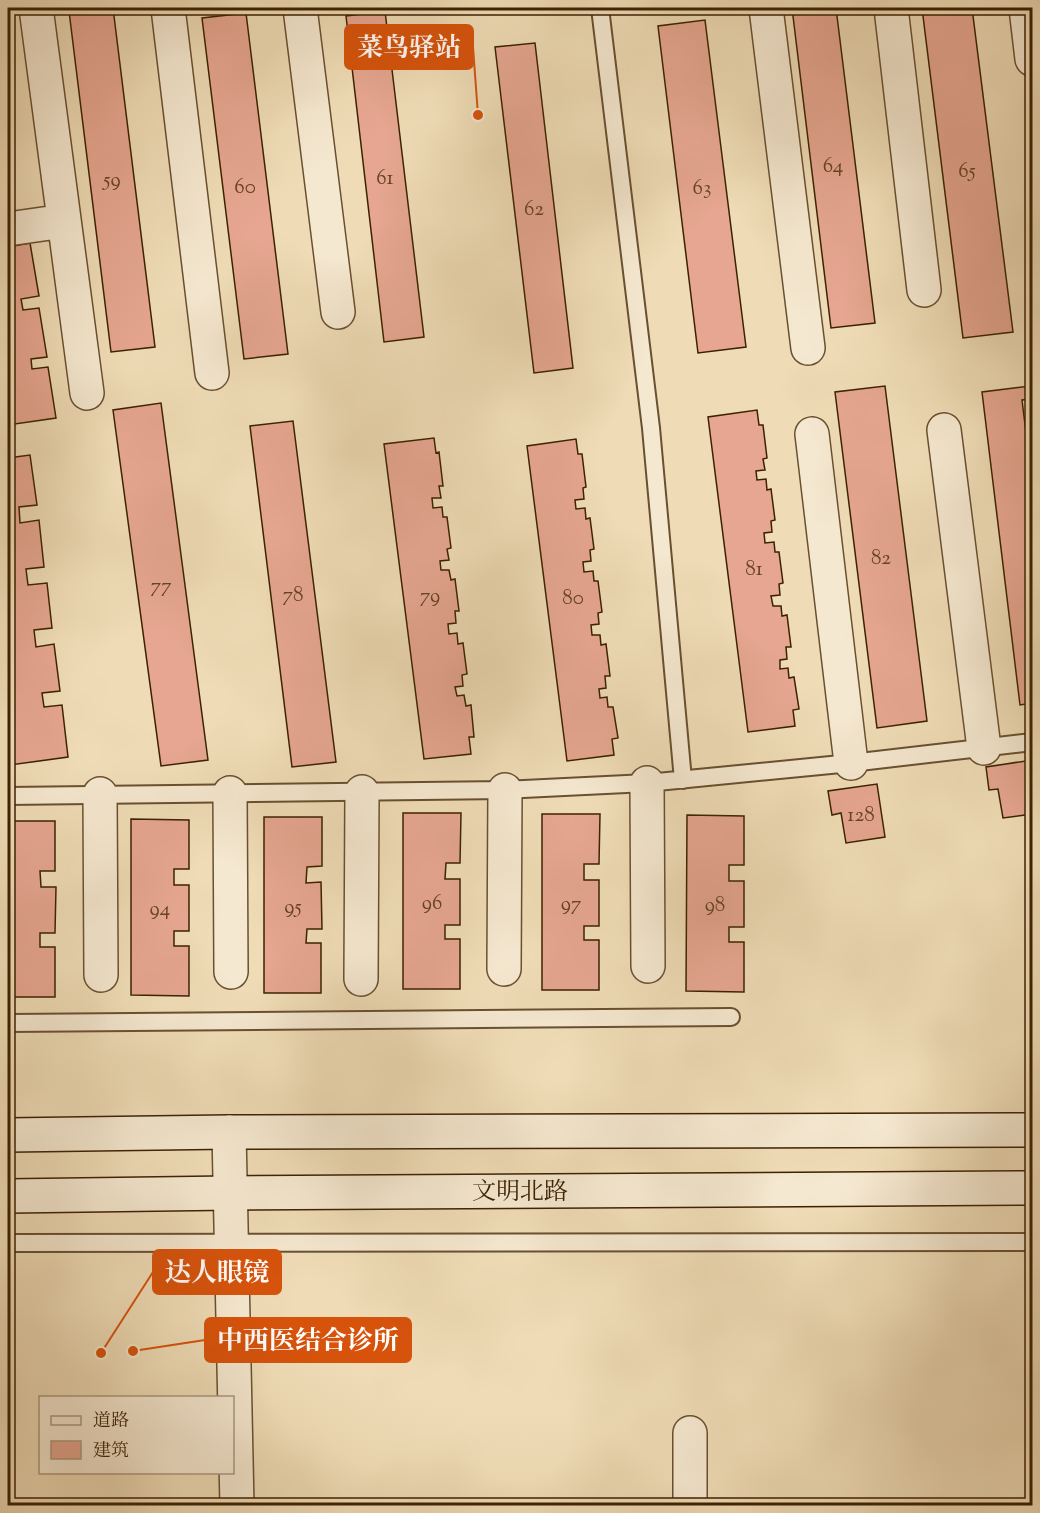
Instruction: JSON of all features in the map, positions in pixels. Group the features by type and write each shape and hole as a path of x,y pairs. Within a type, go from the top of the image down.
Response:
{"street":[{"path":"36,8 87,393"},
{"path":"168,8 212,373"},
{"path":"300,8 338,312"},
{"path":"766,8 808,348"},
{"path":"891,8 924,290"},
{"path":"1026,8 1032,59"},
{"path":"8,229 64,221"},
{"path":"944,430 984,748"},
{"path":"812,434 851,763"},
{"path":"647,783 648,966"},
{"path":"504,969 505,790"},
{"path":"361,979 362,792"},
{"path":"230,793 231,972"},
{"path":"100,795 101,975"},
{"path":"8,1135 229,1132 1032,1130"},
{"path":"229,1132 237,1506"},
{"name":"文明北路","path":"8,1196 1032,1188"},
{"path":"690,1433 690,1506"}],"lane":[{"path":"600,8 651,429 683,780"},
{"path":"8,796 505,790 647,783 1032,742"},
{"path":"8,1023 731,1017"},
{"path":"8,1243 1032,1242"}],"building":[{"path":"113,8 155,347 111,352 69,11"},
{"path":"792,8 836,8 875,323 831,328"},
{"path":"922,8 972,8 1013,332 963,338"},
{"path":"385,11 424,337 384,342 346,16"},
{"path":"246,13 288,354 244,359 202,18"},
{"path":"705,20 746,347 698,353 658,26"},
{"path":"535,43 573,368 534,373 495,47"},
{"path":"30,243 39,296 21,299 23,310 39,308 47,357 31,359 32,369 48,367 56,418 8,425 8,247"},
{"path":"885,386 927,721 877,728 835,392"},
{"path":"1030,386 1032,399 1022,400 1029,457 1032,457 1032,703 1020,705 982,392"},
{"path":"161,403 208,760 161,766 113,410"},
{"path":"757,410 759,425 763,425 767,458 763,459 765,470 756,471 757,480 766,479 767,490 771,489 775,520 771,521 772,532 764,533 765,543 774,542 775,552 779,552 783,583 779,584 780,595 771,596 773,606 781,606 782,616 787,615 791,647 786,647 787,659 780,660 780,669 788,668 789,678 794,677 799,709 793,710 795,726 748,732 708,417"},
{"path":"293,421 336,762 292,767 250,426"},
{"path":"434,438 436,453 439,452 443,486 439,486 441,498 432,498 433,508 442,507 443,517 447,517 451,548 447,549 449,560 440,561 441,570 449,570 451,580 455,579 459,611 455,611 456,623 448,624 449,634 457,633 458,644 463,643 467,674 462,675 463,686 455,687 457,696 464,695 466,706 471,705 474,737 469,737 471,754 424,759 384,444"},
{"path":"576,439 578,454 582,454 586,487 583,488 584,499 575,500 576,509 585,508 586,519 590,518 594,549 590,550 591,561 583,562 584,572 593,571 594,581 598,581 602,612 598,613 599,624 591,625 592,635 600,635 601,645 606,644 610,676 605,676 606,688 599,689 600,698 607,697 608,707 613,707 618,738 612,739 614,755 567,761 527,446"},
{"path":"30,455 37,505 19,507 20,523 39,520 44,567 26,569 28,585 47,583 52,628 34,630 36,647 54,644 60,691 42,693 44,707 62,705 68,757 10,765 8,743 8,458"},
{"path":"1032,760 1032,814 1003,818 998,789 989,790 986,767"},
{"path":"877,784 885,837 846,843 841,813 832,815 828,791"},
{"path":"403,813 461,813 460,863 446,863 445,879 460,879 460,925 445,925 445,939 460,939 460,989 403,989"},
{"path":"542,814 600,814 599,864 584,864 584,880 599,880 599,926 584,926 584,940 599,940 599,990 542,990"},
{"path":"687,815 744,816 744,865 729,865 729,881 744,881 744,927 729,927 729,942 744,942 744,992 686,991"},
{"path":"264,817 322,817 322,866 307,867 306,883 321,882 322,929 307,929 306,943 321,943 321,993 264,993"},
{"path":"131,819 189,820 189,869 174,869 174,885 189,885 189,931 174,931 174,946 189,946 189,996 131,995"},
{"path":"8,821 55,821 55,871 40,871 41,887 56,887 55,933 40,933 40,947 55,947 55,997 8,997"}],"place":[{"name":"菜鸟驿站","path":"478,115"},
{"name":"中西医结合诊所","path":"133,1351"},
{"name":"达人眼镜","path":"101,1353"}]}
